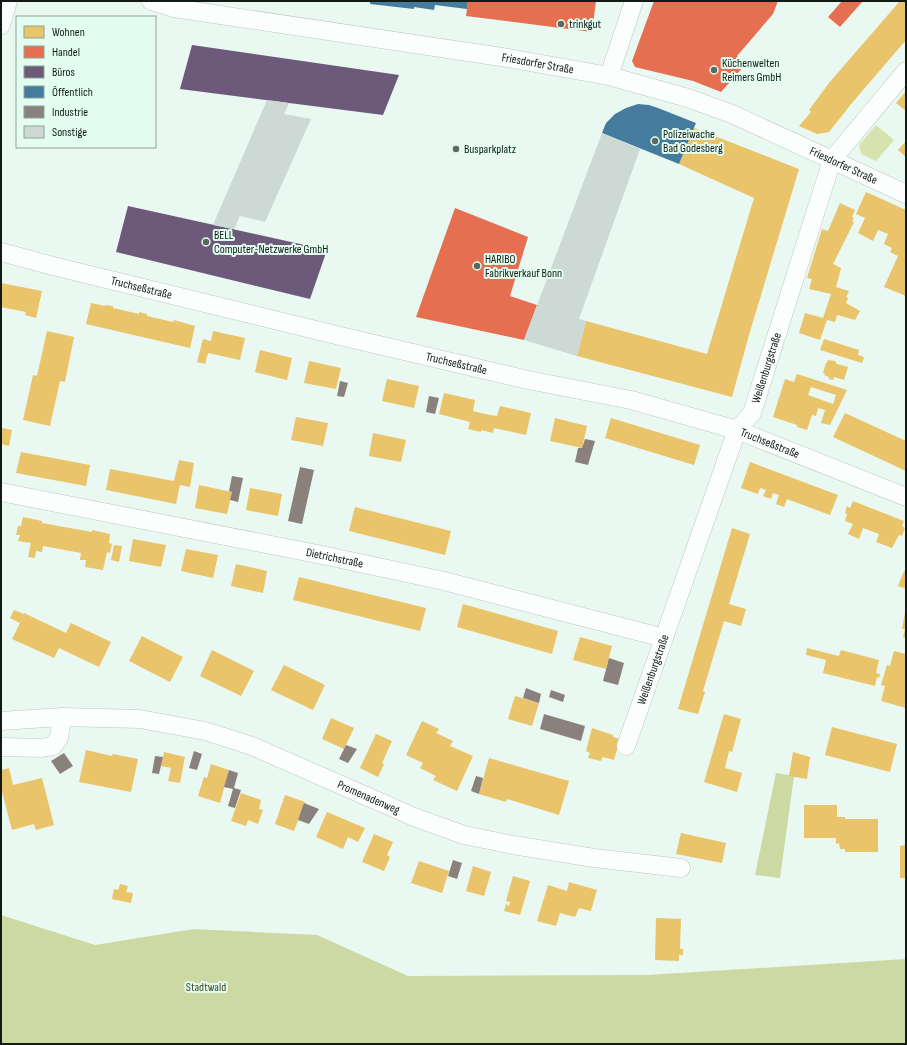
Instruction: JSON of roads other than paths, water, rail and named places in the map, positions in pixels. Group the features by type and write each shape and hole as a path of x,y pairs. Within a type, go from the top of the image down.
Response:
{"street":[{"path":"1,25 8,1"},
{"name":"Friesdorfer Straße","path":"151,1 174,8 508,58 609,76 688,98 732,114 906,194"},
{"path":"609,76 634,1"},
{"name":"Weißenburgstraße","path":"626,746 737,430 752,413 832,160 906,71"},
{"name":"Truchseßstraße","path":"1,252 336,336 528,380 631,400 737,430 906,496"},
{"name":"Dietrichstraße","path":"1,492 437,579 664,638"},
{"path":"1,747 42,748 53,746 59,738 62,717"},
{"name":"Promenadenweg","path":"1,721 62,717 140,719 205,731 252,746 414,817 464,835 513,845 594,858 681,868"}],"place":[{"name":"trinkgut","path":"561,24"},
{"name":"Küchenwelten Reimers GmbH","path":"714,70"},
{"name":"Polizeiwache Bad Godesberg","path":"655,141"},
{"name":"Busparkplatz","path":"456,149"},
{"name":"BELL Computer-Netzwerke GmbH","path":"206,242"},
{"name":"HARIBO Fabrikverkauf Bonn","path":"477,266"}],"park label":[{"name":"Stadtwald","path":"206,987"}]}
